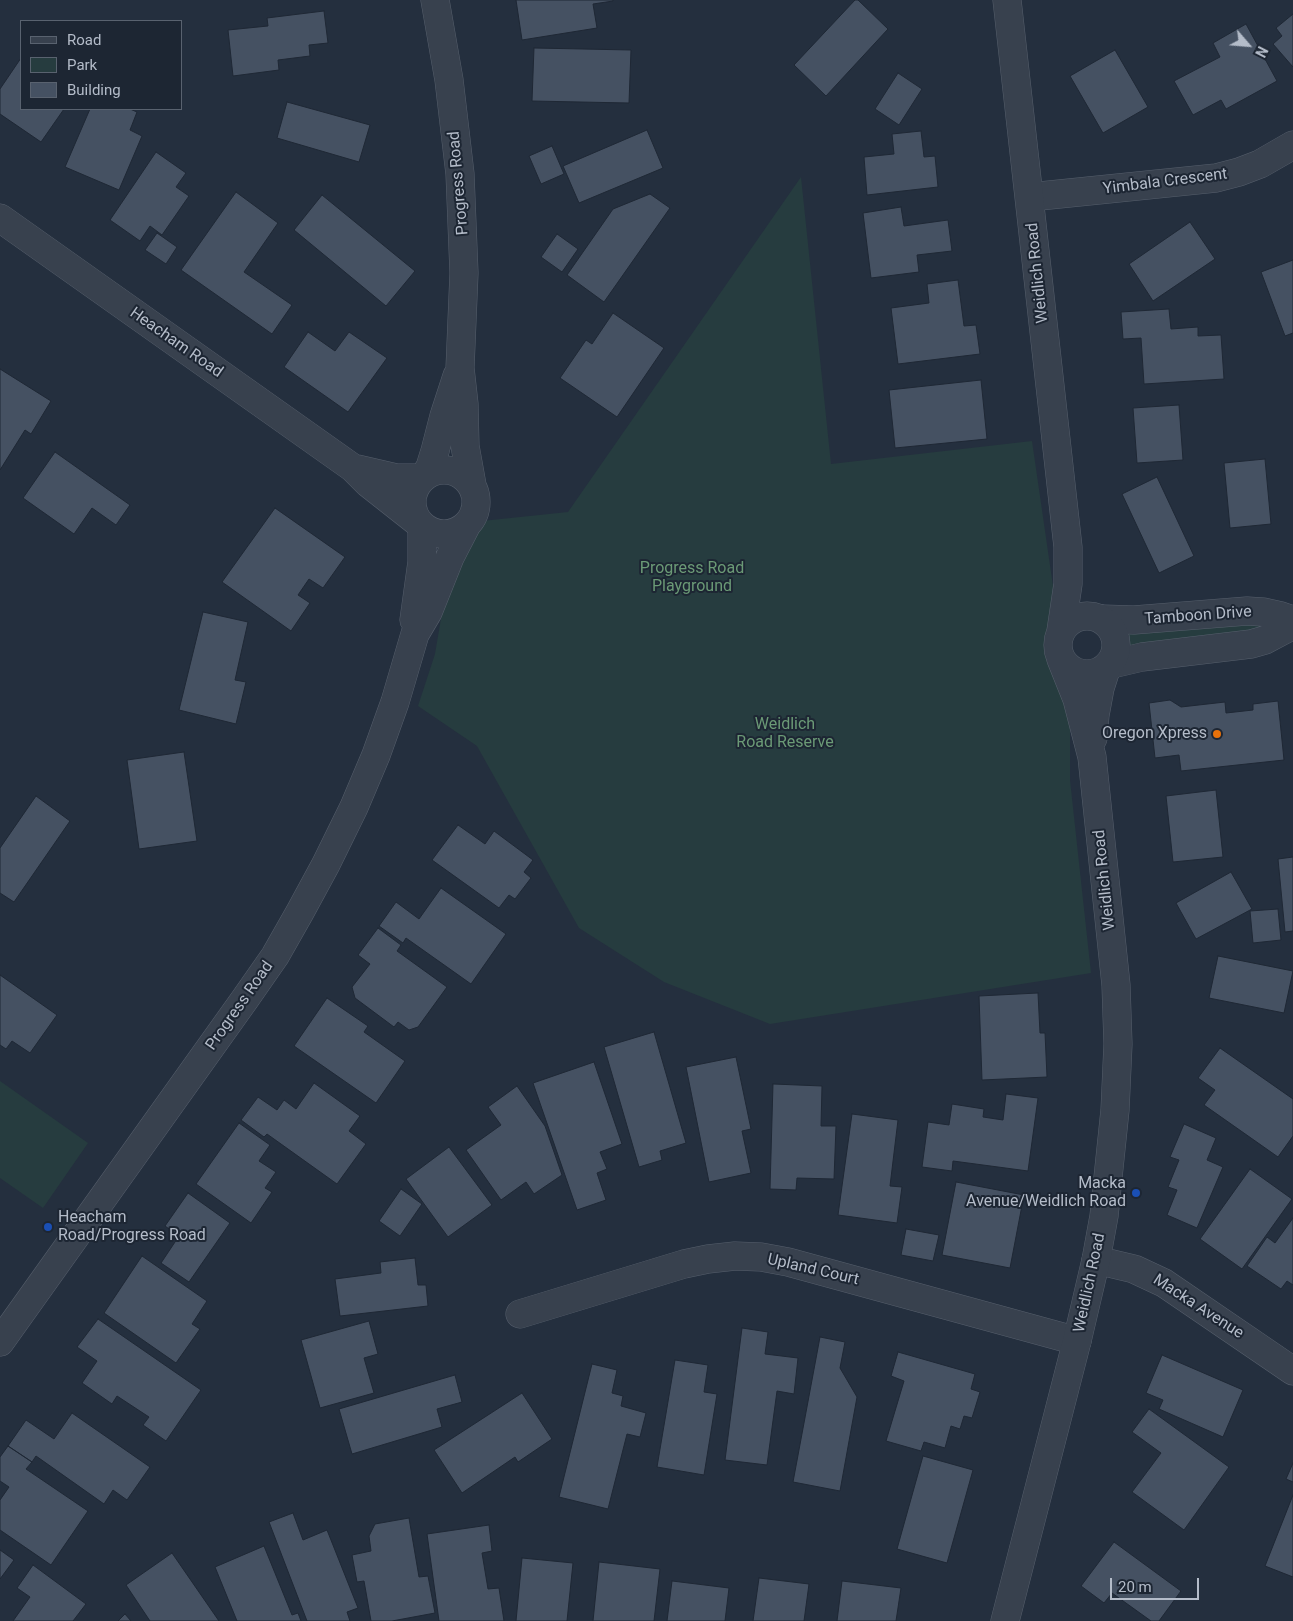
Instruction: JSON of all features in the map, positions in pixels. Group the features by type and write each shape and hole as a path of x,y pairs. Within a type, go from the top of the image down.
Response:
{"street":[{"name":"Progress Road","path":"435,0 449,80 460,183 464,273 460,368 466,446 472,485"},
{"name":"Weidlich Road","path":"1007,0 1068,547 1068,584 1061,631"},
{"name":"Yimbala Crescent","path":"1030,197 1216,178 1260,164 1293,145"},
{"name":"Heacham Road","path":"0,218 353,468 368,484 421,525"},
{"name":"Progress Road","path":"424,478 430,467 460,368"},
{"name":"Heacham Road","path":"353,468 390,478 424,478"},
{"path":"445,470 456,472 472,485 476,495 476,506 473,516 466,526 458,532 439,534 430,531 421,525 415,516 412,506 413,496 416,486 424,478 434,472 445,470"},
{"name":"Progress Road","path":"415,634 413,622 422,562 421,525"},
{"name":"Progress Road","path":"0,1342 275,956 326,864 354,807 376,755 395,702 415,634 428,612 450,557 466,526"},
{"name":"Weidlich Road","path":"1068,547 1080,583 1101,619"},
{"name":"Tamboon Drive","path":"1101,619 1134,620 1247,611 1263,612 1293,620"},
{"path":"1092,616 1101,619 1114,632 1117,650 1108,666 1092,674 1082,674 1066,666 1061,659 1058,650 1058,640 1061,631 1074,618 1092,616"},
{"name":"Tamboon Drive","path":"1108,666 1142,657 1251,644 1265,640 1293,625"},
{"name":"Weidlich Road","path":"1005,1621 1096,1260 1104,1216 1110,1160 1118,1044 1116,985 1092,757 1077,699 1061,659"},
{"name":"Weidlich Road","path":"1092,757 1095,715 1100,688 1108,666"},
{"name":"Upland Court","path":"520,1314 684,1264 708,1259 744,1256 815,1268 1077,1341"},
{"name":"Macka Avenue","path":"1096,1260 1129,1268 1164,1283 1293,1371"}],"green space":[{"name":"Weidlich Road Reserve","path":"801,177 831,464 1032,441 1054,593 1047,653 1070,717 1070,780 1091,973 770,1024 664,982 579,928 477,746 418,706 435,654 443,607 475,531 482,521 568,512"},
{"path":"1257,618 1266,630 1127,655 1125,627"},
{"path":"0,1081 88,1143 43,1208 0,1178"}],"building":[{"path":"516,0 613,1 593,4 597,28 522,40"},
{"path":"855,0 858,0 888,29 826,96 794,65"},
{"path":"324,11 328,43 309,45 310,56 278,60 279,70 233,76 228,30 268,26 267,18"},
{"path":"1293,14 1293,67 1273,44 1282,36 1276,28"},
{"path":"1246,24 1277,81 1226,109 1221,100 1193,115 1174,81 1220,57 1213,43"},
{"path":"534,48 631,50 629,103 532,101"},
{"path":"1115,50 1148,107 1103,133 1070,76"},
{"path":"20,59 20,110 63,110 41,142 0,114 0,89"},
{"path":"898,73 922,89 899,125 875,109"},
{"path":"287,102 370,125 359,162 277,138"},
{"path":"90,110 132,110 137,112 130,130 142,136 119,190 65,167"},
{"path":"647,130 663,168 579,203 563,166"},
{"path":"921,131 924,157 935,156 938,187 867,195 864,157 894,154 892,134"},
{"path":"552,146 564,174 541,184 529,156"},
{"path":"156,152 186,173 176,187 189,196 162,235 150,226 140,241 110,220"},
{"path":"236,192 278,223 244,272 292,305 272,334 181,270"},
{"path":"650,194 670,208 604,302 567,275 613,209"},
{"path":"322,195 415,271 386,306 294,230"},
{"path":"901,207 904,226 948,220 952,251 917,255 919,272 871,278 863,213"},
{"path":"1190,222 1215,259 1153,301 1129,264"},
{"path":"157,233 177,247 166,264 145,250"},
{"path":"557,234 578,249 562,272 541,257"},
{"path":"1293,260 1293,333 1285,336 1261,272"},
{"path":"958,280 964,326 976,325 980,354 898,364 891,308 929,303 927,284"},
{"path":"1169,309 1171,329 1198,327 1198,336 1221,335 1224,379 1144,384 1141,338 1123,339 1121,312"},
{"path":"613,313 664,348 617,417 560,378 586,340 592,344"},
{"path":"308,332 335,351 349,332 387,358 348,412 284,367"},
{"path":"0,369 51,401 31,434 25,430 0,470"},
{"path":"981,380 987,439 895,448 889,390"},
{"path":"1179,405 1183,460 1137,463 1133,408"},
{"path":"55,452 130,505 116,525 92,508 74,534 23,498"},
{"path":"1265,459 1271,524 1230,528 1224,463"},
{"path":"1157,477 1194,556 1159,573 1122,494"},
{"path":"275,508 345,557 323,588 309,579 298,595 310,603 291,631 222,582"},
{"path":"203,612 248,622 235,680 246,682 236,724 179,710"},
{"name":"Oregon Xpress","path":"1170,700 1181,707 1225,702 1226,713 1253,710 1253,704 1278,701 1284,760 1181,771 1179,755 1155,758 1149,703"},
{"path":"184,752 197,841 139,849 127,760"},
{"path":"1216,790 1223,857 1173,862 1166,796"},
{"path":"36,796 70,821 14,902 0,893 0,848"},
{"path":"458,825 485,844 494,831 533,860 524,872 531,878 515,899 509,895 499,908 432,860"},
{"path":"1293,857 1293,931 1285,932 1278,859"},
{"path":"1231,872 1252,909 1196,939 1176,903"},
{"path":"441,888 506,934 471,984 406,938 403,943 379,926 396,902 419,919"},
{"path":"1278,909 1281,940 1253,943 1250,911"},
{"path":"378,928 401,945 397,951 447,987 418,1027 409,1030 398,1022 394,1027 355,998 352,987 370,964 358,955"},
{"path":"1218,956 1293,971 1284,1013 1209,998"},
{"path":"0,975 57,1015 30,1053 12,1041 6,1049 0,1045"},
{"path":"1038,993 1040,1033 1045,1033 1047,1077 982,1080 979,996"},
{"path":"327,998 368,1026 364,1032 405,1061 376,1103 294,1046"},
{"path":"654,1032 686,1143 660,1151 662,1160 639,1167 604,1047"},
{"path":"1220,1048 1293,1099 1293,1136 1278,1157 1204,1105 1215,1090 1198,1078"},
{"path":"736,1057 751,1129 742,1131 751,1173 709,1182 686,1067"},
{"path":"594,1062 622,1144 600,1152 607,1169 597,1173 606,1200 577,1210 533,1083"},
{"path":"314,1083 360,1116 349,1131 366,1144 337,1184 267,1134 264,1137 241,1120 258,1097 277,1110 284,1100 296,1109"},
{"path":"773,1084 822,1086 821,1126 836,1126 834,1179 797,1178 796,1190 770,1189"},
{"path":"517,1086 545,1126 562,1175 534,1194 526,1182 501,1200 466,1150 501,1125 488,1107"},
{"path":"1006,1094 1038,1098 1028,1171 953,1161 952,1171 922,1167 928,1122 949,1125 952,1104 984,1109 983,1117 1003,1120"},
{"path":"852,1114 898,1120 890,1186 902,1187 897,1223 838,1215"},
{"path":"239,1123 270,1145 259,1161 276,1172 265,1188 272,1192 251,1223 196,1184"},
{"path":"1184,1124 1216,1138 1207,1160 1223,1167 1197,1228 1167,1215 1177,1190 1168,1187 1179,1160 1170,1157"},
{"path":"449,1147 492,1205 448,1237 406,1179"},
{"path":"1250,1169 1292,1199 1242,1269 1200,1239"},
{"path":"956,1182 1024,1195 1010,1268 942,1255"},
{"path":"401,1189 422,1204 400,1236 379,1221"},
{"path":"188,1193 230,1223 189,1282 161,1263 179,1236 165,1226"},
{"path":"1293,1218 1293,1285 1287,1281 1281,1289 1247,1266 1267,1237 1275,1243"},
{"path":"906,1229 939,1235 933,1261 901,1255"},
{"path":"142,1256 207,1301 192,1324 200,1329 176,1363 104,1313"},
{"path":"415,1258 418,1285 426,1285 428,1306 340,1316 335,1279 381,1273 380,1262"},
{"path":"98,1319 201,1390 166,1441 143,1425 149,1417 117,1396 112,1404 82,1383 97,1361 77,1347"},
{"path":"369,1321 378,1354 364,1358 374,1393 320,1408 301,1340"},
{"path":"742,1328 768,1332 765,1354 798,1358 794,1394 777,1391 767,1465 725,1460"},
{"path":"820,1337 845,1342 840,1368 857,1397 840,1491 793,1482"},
{"path":"898,1352 975,1374 971,1389 980,1392 972,1418 964,1416 960,1429 951,1426 945,1448 924,1442 921,1451 886,1441 904,1381 891,1376"},
{"path":"1162,1355 1243,1390 1223,1437 1159,1409 1163,1400 1146,1393"},
{"path":"675,1360 708,1365 704,1392 717,1394 704,1475 657,1467"},
{"path":"592,1364 617,1370 612,1393 623,1396 621,1406 646,1413 640,1437 627,1434 608,1509 559,1497"},
{"path":"455,1375 462,1402 437,1409 442,1427 352,1454 339,1409"},
{"path":"522,1393 552,1439 518,1462 515,1457 462,1493 434,1450"},
{"path":"1149,1409 1229,1467 1184,1530 1132,1492 1161,1453 1132,1432"},
{"path":"72,1413 150,1467 127,1500 113,1490 104,1504 36,1456 32,1462 8,1446 26,1420 54,1439"},
{"path":"8,1446 32,1462 26,1469 88,1511 51,1565 0,1530 0,1500 9,1487 0,1481 0,1457"},
{"path":"923,1456 973,1470 947,1563 897,1549"},
{"path":"1293,1463 1293,1482 1286,1479"},
{"path":"1293,1495 1293,1577 1265,1566"},
{"path":"293,1513 303,1540 327,1530 358,1608 347,1612 350,1621 307,1621 269,1522"},
{"path":"409,1518 419,1577 428,1576 435,1613 392,1621 371,1621 364,1581 357,1582 352,1555 371,1551 369,1536 375,1524"},
{"path":"489,1525 492,1551 482,1553 488,1589 499,1588 504,1621 439,1621 427,1534"},
{"path":"1114,1542 1181,1591 1159,1621 1151,1621 1112,1593 1104,1603 1081,1586"},
{"path":"264,1546 292,1615 298,1613 301,1621 237,1621 215,1567"},
{"path":"0,1550 14,1560 0,1579"},
{"path":"172,1553 219,1621 150,1621 126,1585"},
{"path":"522,1558 573,1563 567,1621 516,1621"},
{"path":"599,1562 660,1569 654,1621 593,1621"},
{"path":"33,1565 86,1604 73,1621 13,1621 30,1597 17,1588"},
{"path":"759,1578 809,1584 804,1621 753,1621"},
{"path":"672,1581 729,1588 725,1621 667,1621"},
{"path":"842,1581 901,1588 896,1621 837,1621"},
{"path":"125,1614 131,1621 118,1621"}],"place":[{"name":"Oregon Xpress","path":"1217,734"},
{"name":"Macka Avenue/Weidlich Road","path":"1136,1193"},
{"name":"Heacham Road/Progress Road","path":"48,1227"}],"park label":[{"name":"Progress Road Playground","path":"692,578"}]}
